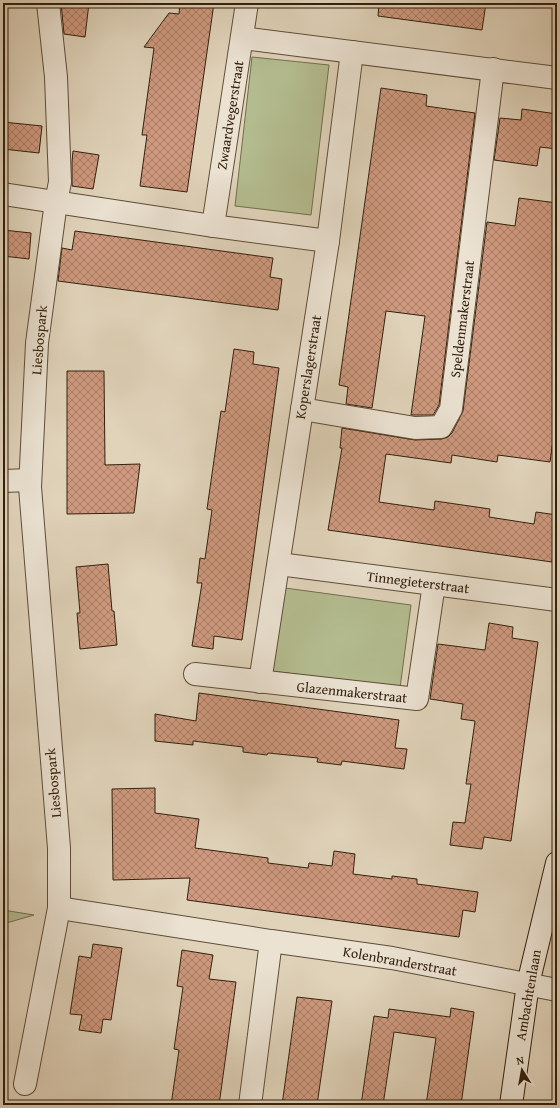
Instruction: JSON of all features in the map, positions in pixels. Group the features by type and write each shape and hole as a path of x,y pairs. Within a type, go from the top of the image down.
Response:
{"street":[{"name":"Liesbospark","path":"25,1084 59,908 59,848 30,480 37,343 60,182 56,76 48,3"},
{"name":"Zwaardvegerstraat","path":"213,226 247,3"},
{"path":"242,38 557,78"},
{"name":"Koperslagerstraat","path":"260,682 328,241 352,52"},
{"name":"Speldenmakerstraat","path":"302,409 415,428 441,427 451,409 493,69"},
{"path":"3,194 213,226 328,241"},
{"path":"3,481 30,480"},
{"name":"Tinnegieterstraat","path":"279,564 557,600"},
{"name":"Glazenmakerstraat","path":"195,674 417,699 434,584"},
{"name":"Ambachtenlaan","path":"511,1105 528,984 557,863"},
{"name":"Kolenbranderstraat","path":"59,908 392,958 557,990"},
{"path":"250,1105 271,941"}],"green space":[{"path":"252,57 329,65 311,215 235,206"},
{"path":"285,588 411,605 400,688 272,671"},
{"path":"3,910 34,915 3,924"}],"building":[{"path":"61,3 89,3 85,37 64,34"},
{"path":"180,3 214,3 187,192 140,186 147,135 142,135 154,48 144,47 169,13 179,14"},
{"path":"379,3 486,3 482,30 378,16"},
{"path":"381,88 427,95 426,106 475,113 439,405 433,415 411,415 425,316 386,311 372,408 346,404 348,387 339,385"},
{"path":"522,109 557,114 557,149 540,147 537,166 494,160 500,118 521,120"},
{"path":"3,122 42,126 39,153 3,149"},
{"path":"73,151 99,155 93,189 72,186"},
{"path":"519,198 557,203 557,411 550,462 498,455 497,462 452,455 451,463 386,454 379,502 434,510 435,501 490,509 489,517 534,524 536,512 557,515 552,562 328,530 342,448 340,448 342,428 415,440 442,439 448,437 452,433 463,411 487,222 515,226"},
{"path":"3,230 31,233 29,259 3,256"},
{"path":"75,231 273,258 270,277 282,279 278,310 58,281 62,248 72,250"},
{"path":"234,349 254,352 253,364 279,368 242,640 214,636 213,649 192,646 202,583 197,583 200,558 205,559 212,510 207,509 221,411 225,412"},
{"path":"67,371 104,371 105,465 140,464 134,513 67,514"},
{"path":"108,564 112,611 114,611 117,645 80,649 77,613 80,613 76,567"},
{"path":"489,623 513,627 512,638 538,642 511,841 484,837 482,849 450,845 453,822 465,823 471,784 466,784 475,721 461,719 463,704 430,699 438,644 485,650"},
{"path":"199,693 399,720 395,748 407,749 404,769 342,761 341,765 317,762 318,758 243,752 243,747 193,741 193,745 155,741 155,714 196,721"},
{"path":"155,788 155,813 199,819 195,848 268,858 268,863 308,868 309,863 332,866 334,851 355,854 353,874 392,879 392,876 417,879 417,884 478,892 475,912 463,910 459,937 187,900 190,878 113,880 112,789"},
{"path":"93,944 122,948 111,1020 103,1019 101,1033 79,1030 82,1015 70,1014 79,956 91,958"},
{"path":"182,950 213,955 209,979 236,982 219,1105 171,1105 179,1050 174,1049 183,987 177,986"},
{"path":"297,997 332,1001 317,1105 282,1105"},
{"path":"451,1008 474,1012 461,1105 426,1105 436,1038 394,1032 383,1105 361,1105 374,1016 388,1018 389,1009 450,1017"}]}
